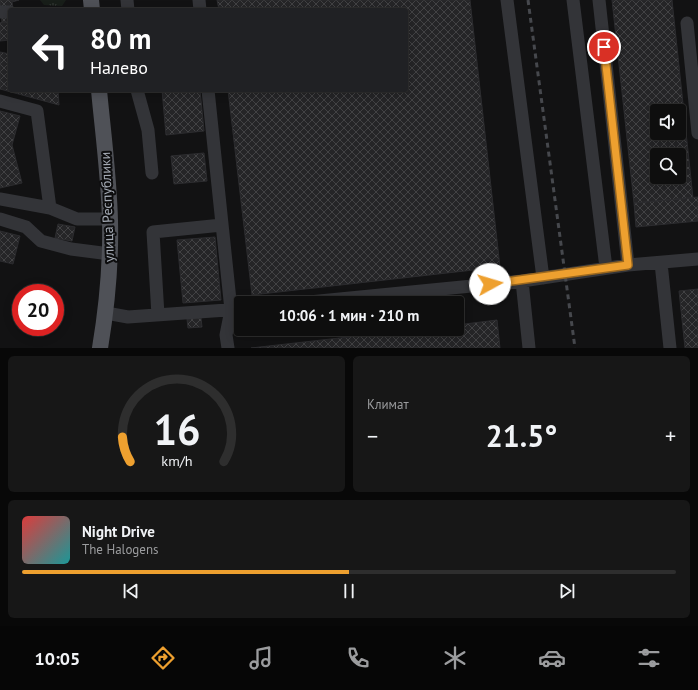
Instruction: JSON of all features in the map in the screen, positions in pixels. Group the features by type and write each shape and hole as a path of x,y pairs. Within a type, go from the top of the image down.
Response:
{"main road":[{"name":"улица Республики","path":"100,92 110,219 110,254 106,313 100,348"}],"lane":[{"path":"507,0 543,278"},
{"path":"572,0 606,268"},
{"path":"599,0 628,265"},
{"path":"686,23 698,133"},
{"path":"138,92 148,130 152,173"},
{"path":"208,92 222,225 234,297"},
{"path":"0,101 37,111 50,208"},
{"path":"0,199 50,208 77,219 110,219"},
{"path":"0,220 26,227 41,241 71,249 110,254"},
{"path":"158,314 153,232 222,225"},
{"path":"370,296 522,281 628,265 698,259"},
{"path":"661,263 670,348"},
{"path":"522,281 529,348"},
{"path":"106,313 128,317 234,309"},
{"path":"228,348 226,335 234,314"}],"green space":[{"path":"40,0 66,0 62,6 44,5"}],"building":[{"path":"0,0 19,0 12,2 13,8 8,8 8,22 2,22"},
{"path":"217,0 470,0 500,267 252,295 228,92 408,92 408,8 219,8"},
{"path":"612,0 672,0 683,104 650,104 650,140 686,140 686,132 693,198 634,203"},
{"path":"8,22 8,40 0,41 0,23"},
{"path":"0,52 8,54 8,91 0,89"},
{"path":"11,92 58,92 59,105"},
{"path":"162,92 200,92 204,131 166,135"},
{"path":"0,111 20,116 12,145 22,183 0,188"},
{"path":"204,153 207,181 174,184 171,156"},
{"path":"698,197 698,221 636,227 634,203"},
{"path":"58,224 75,227 72,241 55,238"},
{"path":"0,231 20,236 13,264 0,261"},
{"path":"215,237 221,300 183,303 177,240"},
{"path":"698,289 698,348 685,348 679,291"},
{"path":"201,318 202,327 188,328 187,319"},
{"path":"497,320 500,348 251,348 357,336 464,336 464,324"}],"railway":[{"path":"528,0 575,348"}],"route":[{"path":"490,284 566,275 628,265 604,47"}]}
